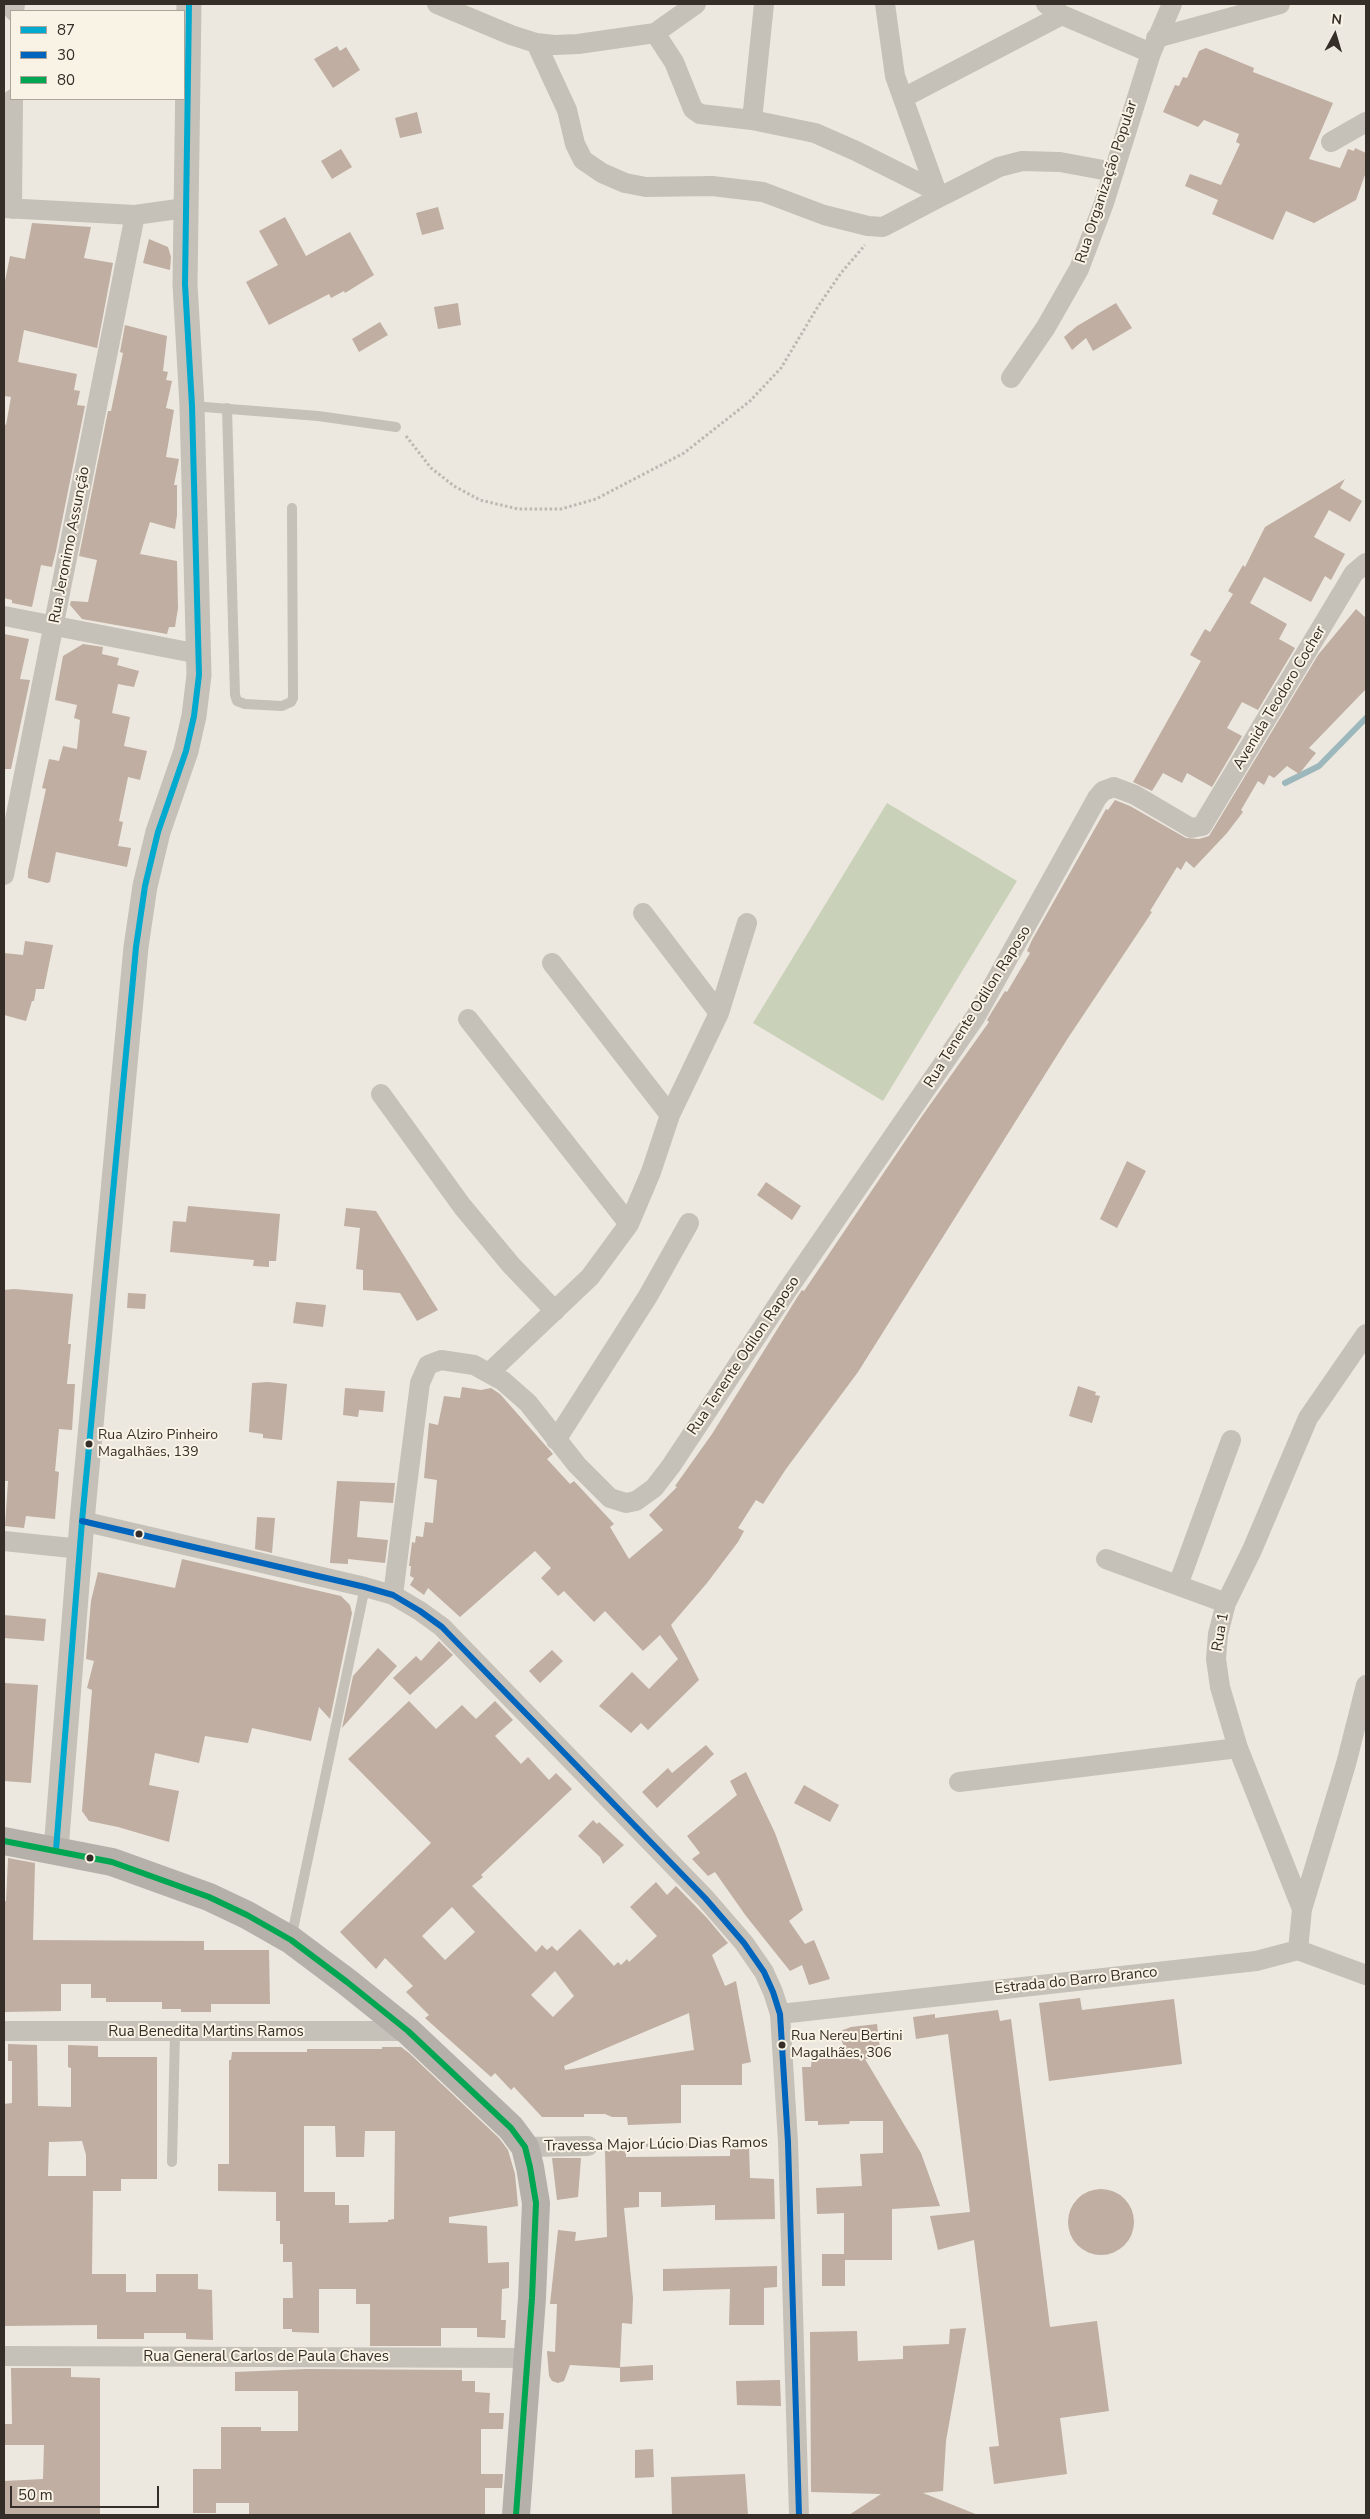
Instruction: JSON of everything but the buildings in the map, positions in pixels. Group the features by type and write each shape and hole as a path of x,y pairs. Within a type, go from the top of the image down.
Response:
{"main road":[{"path":"4,1841 112,1862 191,1890 247,1915 291,1940 408,2031 492,2108 525,2147 536,2203 535,2249 516,2515"}],"street":[{"path":"56,1850 82,1521 136,947 145,886 158,832 186,751 194,716 199,654 192,406 185,284 189,4"},
{"path":"437,4 472,10 511,36 536,43 578,44 655,33 696,4"},
{"path":"752,120 764,4"},
{"path":"885,4 895,76 940,192"},
{"name":"Rua Organização Popular","path":"1011,378 1046,327 1079,269 1114,172 1153,46 1172,4"},
{"path":"903,98 1054,9 1153,46 1280,4"},
{"path":"655,33 674,62 693,109 707,116 752,120 815,133 940,192"},
{"path":"536,43 567,110 574,144 583,160 625,183 646,187 712,186 763,192 848,223 883,227 940,192 999,167 1022,161 1060,162 1114,172"},
{"path":"13,100 8,208 135,215 186,208"},
{"path":"1331,142 1366,122"},
{"name":"Rua Jeronimo Assunção","path":"4,875 135,215"},
{"name":"Avenida Teodoro Cocher","path":"1114,787 1135,795 1191,828 1197,828 1208,818 1360,568 1366,549"},
{"path":"4,616 199,654"},
{"name":"Rua Tenente Odilon Raposo","path":"393,1595 423,1373 428,1365 442,1360 474,1365 490,1372 528,1403 556,1440 596,1487 610,1498 626,1503 636,1501 654,1488 671,1466 788,1289 954,1050 1000,976 1090,810 1103,791 1114,787"},
{"path":"643,913 718,1012"},
{"path":"490,1372 590,1277 629,1224 670,1115 718,1012 746,923"},
{"path":"552,963 670,1115"},
{"path":"468,1019 629,1224"},
{"path":"381,1094 462,1206 511,1265 555,1311"},
{"path":"556,1440 643,1304 689,1223"},
{"name":"Rua 1","path":"1298,1950 1302,1909 1238,1748 1220,1687 1216,1659 1218,1634 1226,1602 1252,1550 1308,1418 1366,1334"},
{"path":"1178,1585 1231,1440"},
{"path":"82,1521 393,1595 442,1627 705,1898 744,1943 764,1972 780,2014 788,2142 799,2515"},
{"path":"4,1541 80,1549"},
{"path":"1106,1559 1226,1602"},
{"path":"1302,1909 1346,1764 1366,1685"},
{"path":"959,1782 1238,1748"},
{"path":"1298,1950 1339,1967 1366,1975"},
{"name":"Estrada do Barro Branco","path":"780,2014 1256,1961 1298,1950"},
{"name":"Rua Benedita Martins Ramos","path":"4,2031 175,2033 408,2031"},
{"name":"Travessa Major Lúcio Dias Ramos","path":"525,2147 588,2146"},
{"name":"Rua General Carlos de Paula Chaves","path":"4,2356 528,2358"}],"lane":[{"path":"192,406 344,419 396,427"},
{"path":"227,408 235,695 237,701 244,704 282,706 291,702 293,698 292,508"},
{"path":"291,1940 365,1587"},
{"path":"172,2162 175,2033"}],"path":[{"path":"396,427 404,433 431,468 454,486 480,500 518,509 561,509 596,499 684,453 750,401 781,368 841,273 883,227"},
{"name":"Travessa Major Lúcio Dias Ramos","path":"588,2146 788,2142"}],"green space":[{"path":"887,803 1017,881 883,1101 753,1023"}],"waterway":[{"path":"1285,783 1319,766 1366,718"}],"transit line":[{"name":"87","path":"56,1850 82,1521 136,947 145,886 158,832 186,751 194,716 199,675 192,406 185,284 189,4"},
{"name":"30","path":"82,1521 365,1587 393,1595 420,1611 442,1627 705,1898 744,1943 764,1972 780,2014 788,2142 799,2515"},
{"name":"80","path":"4,1841 112,1862 209,1897 247,1915 291,1940 408,2031 511,2128 525,2147 536,2203 532,2298 516,2515"}],"place":[{"name":"Rua Alziro Pinheiro Magalhães, 139","path":"89,1444"},
{"name":"Rua Nereu Bertini Magalhães, 306","path":"782,2045"}]}
